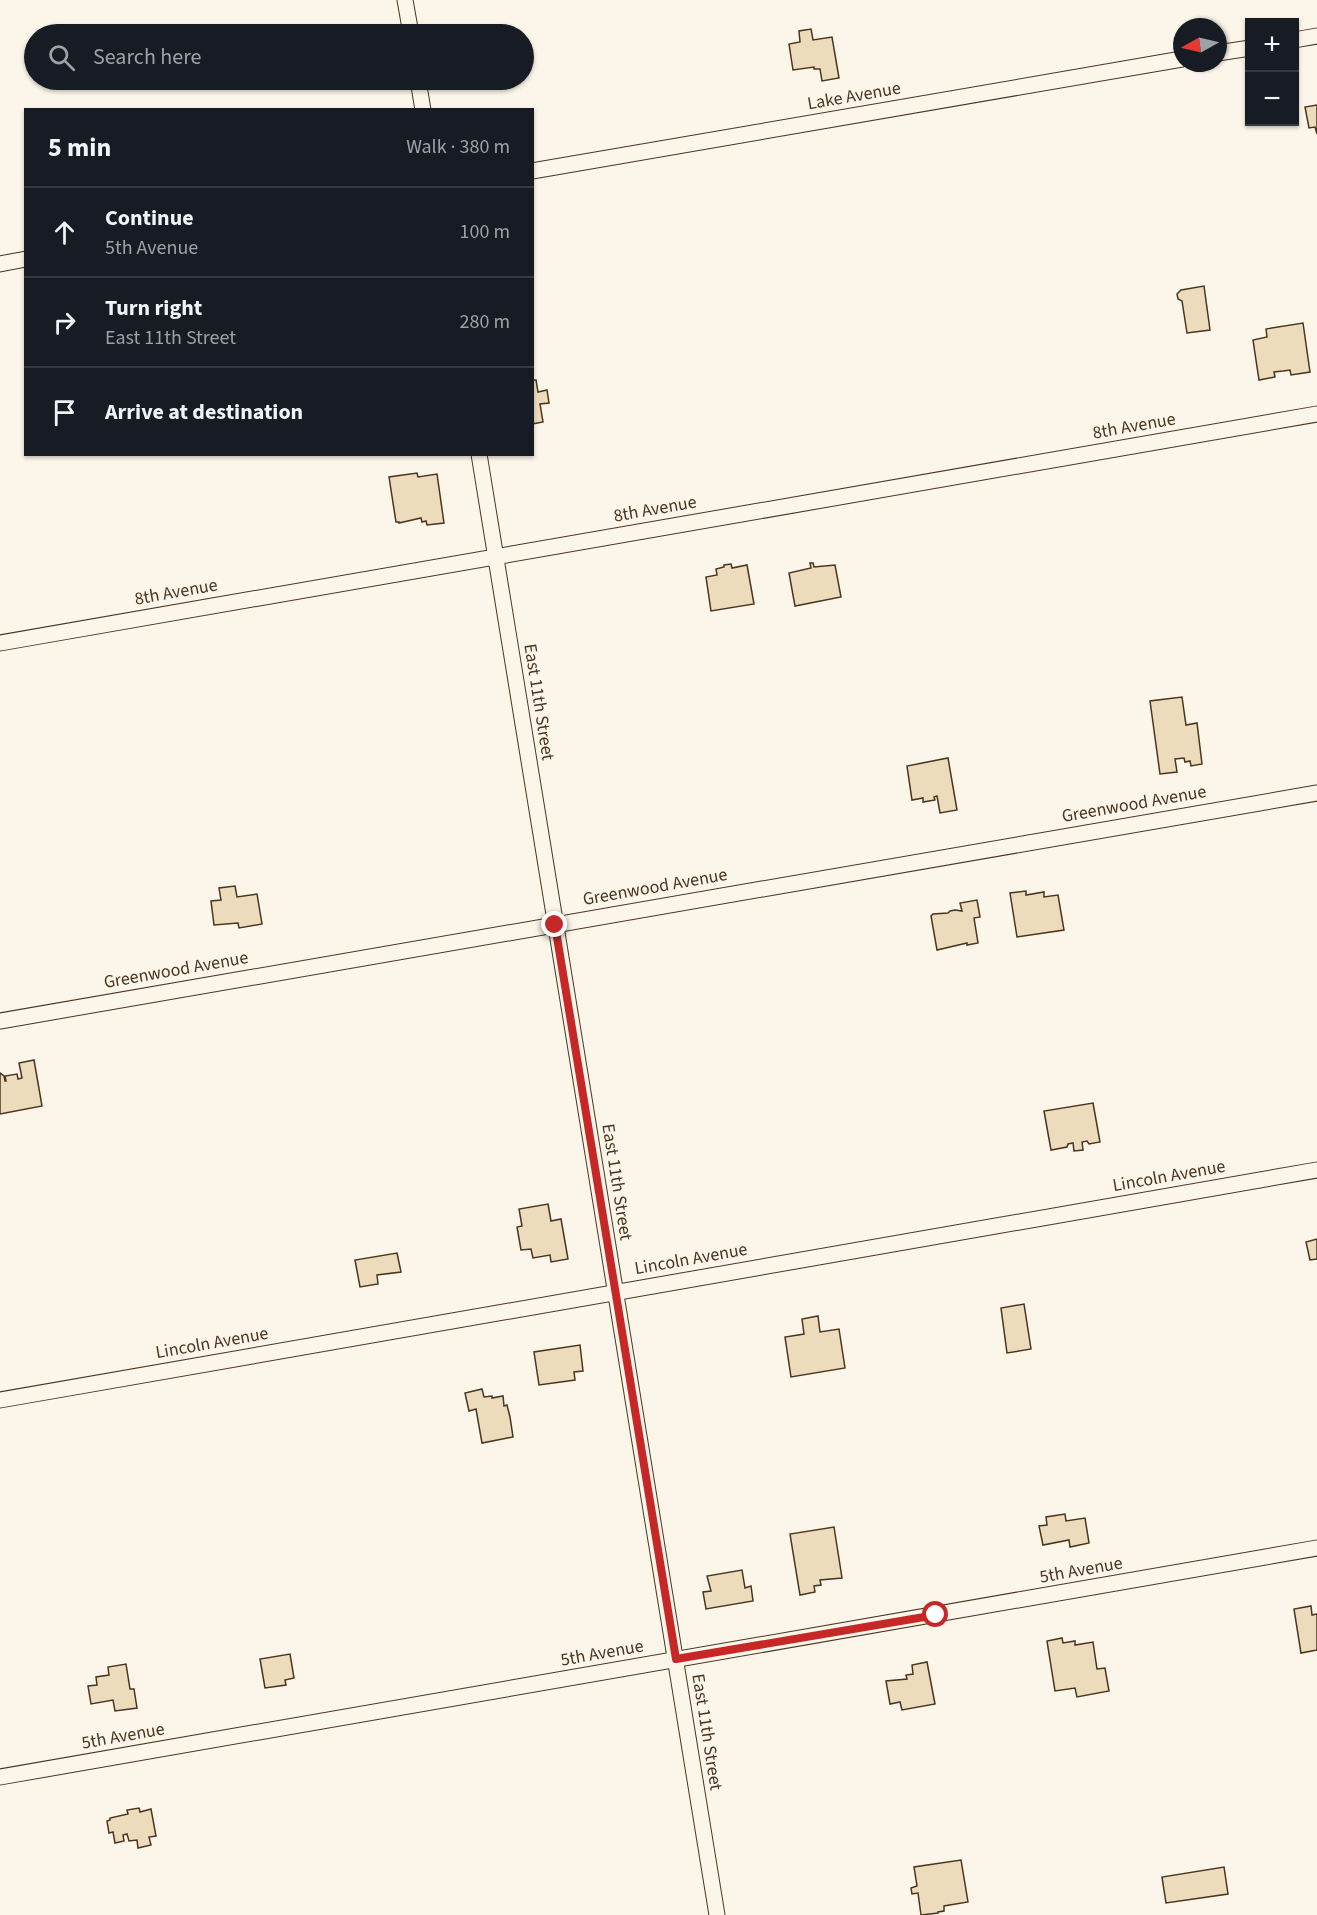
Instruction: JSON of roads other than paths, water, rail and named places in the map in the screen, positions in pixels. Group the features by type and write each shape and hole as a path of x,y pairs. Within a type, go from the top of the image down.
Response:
{"street":[{"path":"405,0 409,24"},
{"path":"1299,39 1317,36"},
{"path":"1227,52 1245,49"},
{"name":"Lake Avenue","path":"534,171 1173,61"},
{"path":"420,90 423,108"},
{"path":"0,264 24,259"},
{"name":"8th Avenue","path":"0,643 1317,414"},
{"name":"East 11th Street","path":"479,456 717,1915"},
{"name":"Greenwood Avenue","path":"0,1021 1317,793"},
{"name":"Lincoln Avenue","path":"0,1400 1317,1170"},
{"name":"5th Avenue","path":"0,1777 1317,1548"}]}
